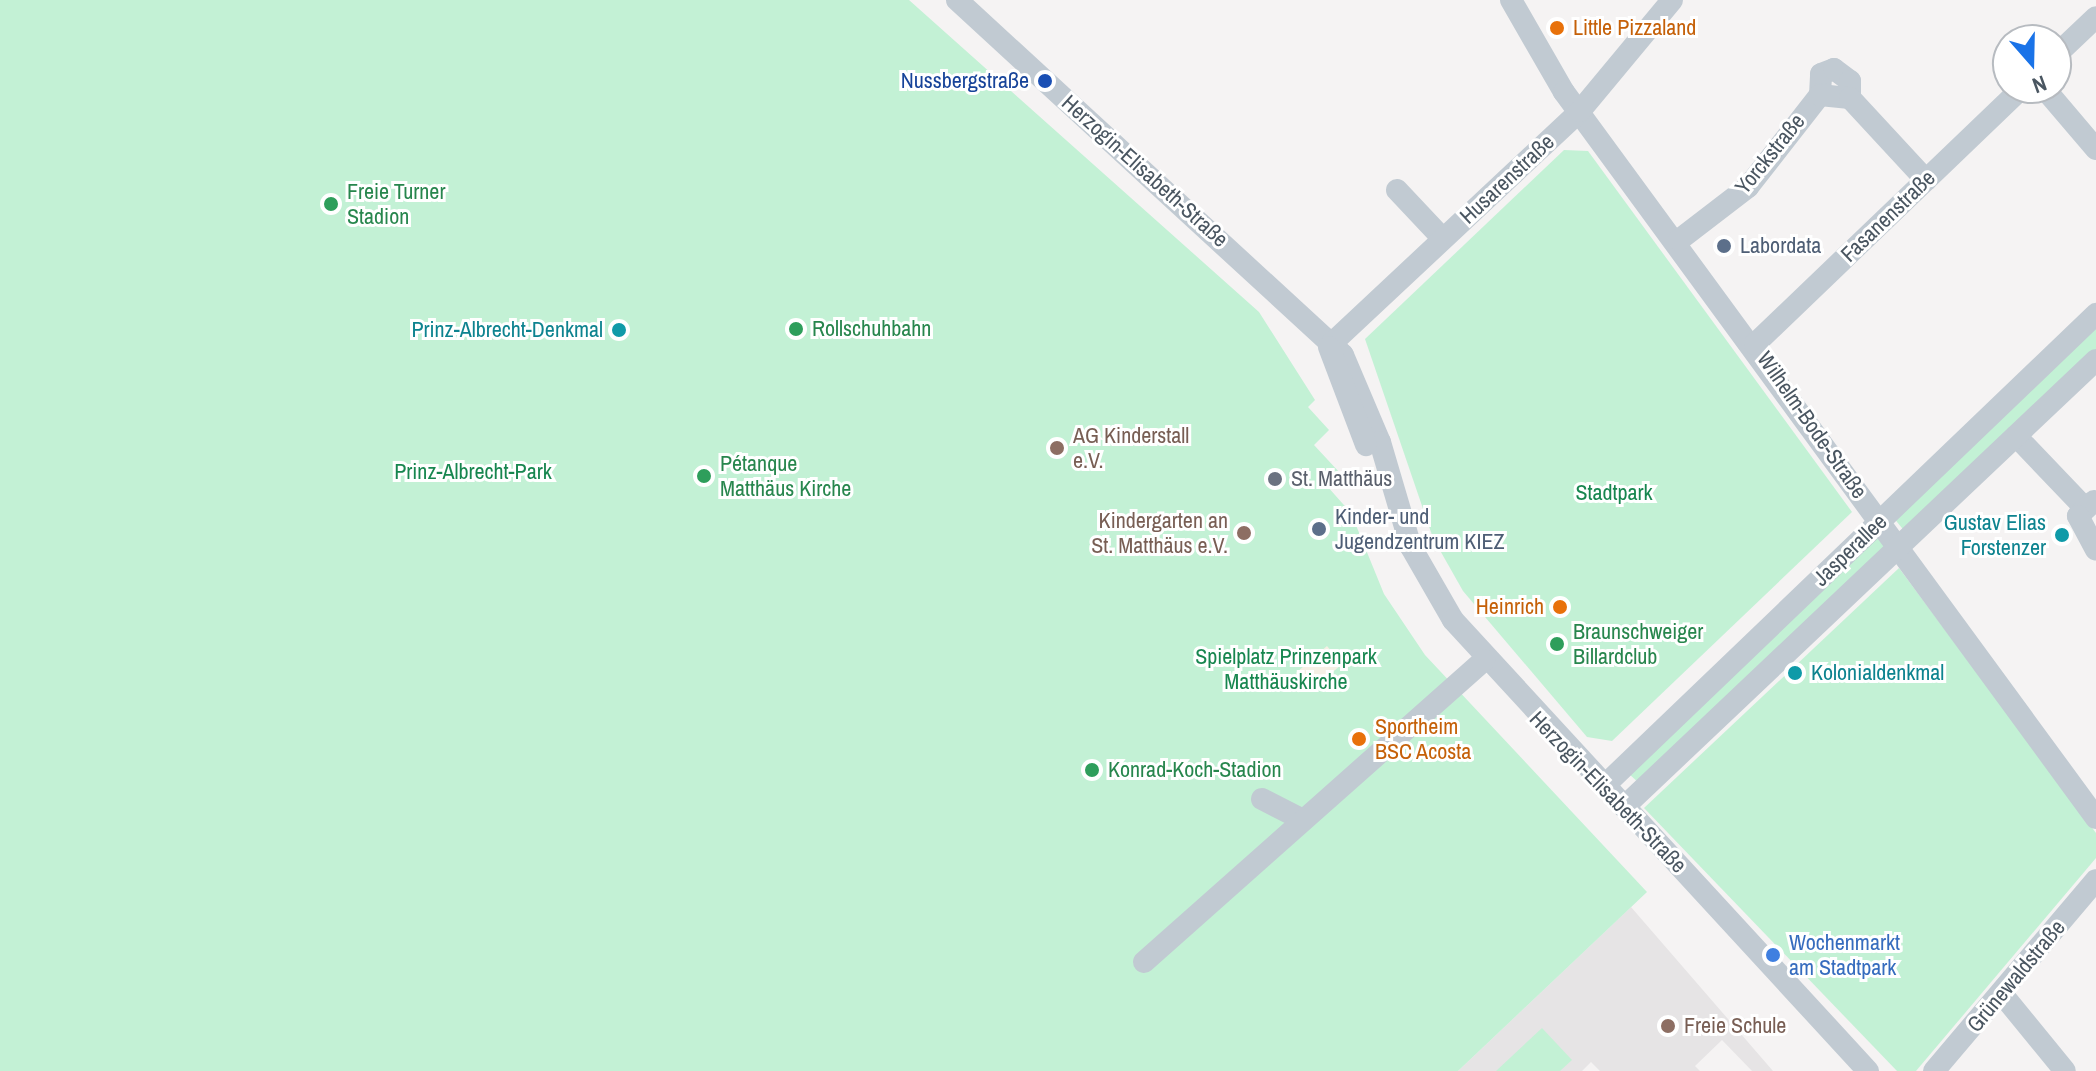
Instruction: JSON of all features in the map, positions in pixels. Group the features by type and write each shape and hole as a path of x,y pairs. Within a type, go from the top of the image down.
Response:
{"street":[{"name":"Wilhelm-Bode-Straße","path":"1511,0 1580,111 1755,344 1898,548 2096,818"},
{"name":"Husarenstraße","path":"1329,346 1580,111 1672,0"},
{"name":"Herzogin-Elisabeth-Straße","path":"971,4 1329,346 1430,585 1484,660 1868,1071"},
{"path":"2072,40 2096,17"},
{"name":"Yorckstraße","path":"1679,240 1748,187 1820,95 1850,98 1926,180"},
{"name":"Fasanenstraße","path":"1755,344 2005,104"},
{"path":"2058,104 2096,149"},
{"path":"1397,190 1443,239"},
{"name":"Jasperallee","path":"1604,786 2096,314"},
{"name":"Jasperallee","path":"1624,807 2096,360"},
{"path":"2016,436 2090,504 2078,528 2096,550"},
{"path":"1144,962 1301,819 1484,660"},
{"path":"1262,799 1301,819"},
{"name":"Grünewaldstraße","path":"1934,1071 2096,880"},
{"path":"2002,994 2065,1071"}],"shaded area":[{"path":"1631,907 1773,1071 1752,1071 1722,1040 1695,1066 1700,1071 1600,1071 1591,1062 1582,1071 1458,1071"}],"green space":[{"name":"Prinz-Albrecht-Park","path":"0,0 909,0 1259,312 1315,400 1308,407 1329,430 1314,445 1340,473 1327,486 1351,513 1384,594 1425,655 1647,892 1458,1071 0,1071"},
{"name":"Stadtpark","path":"1564,150 1588,151 1852,512 1612,741 1587,737 1463,591 1433,538 1365,339"},
{"path":"2096,323 2096,352 1906,533 1893,517"},
{"path":"1877,536 1886,548 1640,784 1628,773"},
{"path":"1899,568 2096,833 2096,858 1916,1071 1897,1071 1644,808"},
{"path":"1542,1028 1572,1060 1560,1071 1496,1071"}],"sand":[{"path":"1327,646 1342,664 1311,691 1296,673"}],"place":[{"name":"Little Pizzaland","path":"1557,28"},
{"name":"Nussbergstraße","path":"1045,81"},
{"name":"Freie Turner Stadion","path":"331,204"},
{"name":"Labordata","path":"1724,246"},
{"name":"Rollschuhbahn","path":"796,329"},
{"name":"Prinz-Albrecht-Denkmal","path":"619,330"},
{"name":"AG Kinderstall e.V.","path":"1057,448"},
{"name":"Pétanque Matthäus Kirche","path":"704,476"},
{"name":"St. Matthäus","path":"1275,479"},
{"name":"Kinder- und Jugendzentrum KIEZ","path":"1319,529"},
{"name":"Kindergarten an St. Matthäus e.V.","path":"1244,533"},
{"name":"Gustav Elias Forstenzer","path":"2062,535"},
{"name":"Heinrich","path":"1560,607"},
{"name":"Braunschweiger Billardclub","path":"1557,644"},
{"name":"Kolonialdenkmal","path":"1795,673"},
{"name":"Sportheim BSC Acosta","path":"1359,739"},
{"name":"Konrad-Koch-Stadion","path":"1092,770"},
{"name":"Wochenmarkt am Stadtpark","path":"1773,955"},
{"name":"Freie Schule","path":"1668,1026"}],"park label":[{"name":"Spielplatz Prinzenpark Matthäuskirche","path":"1286,668"}]}
